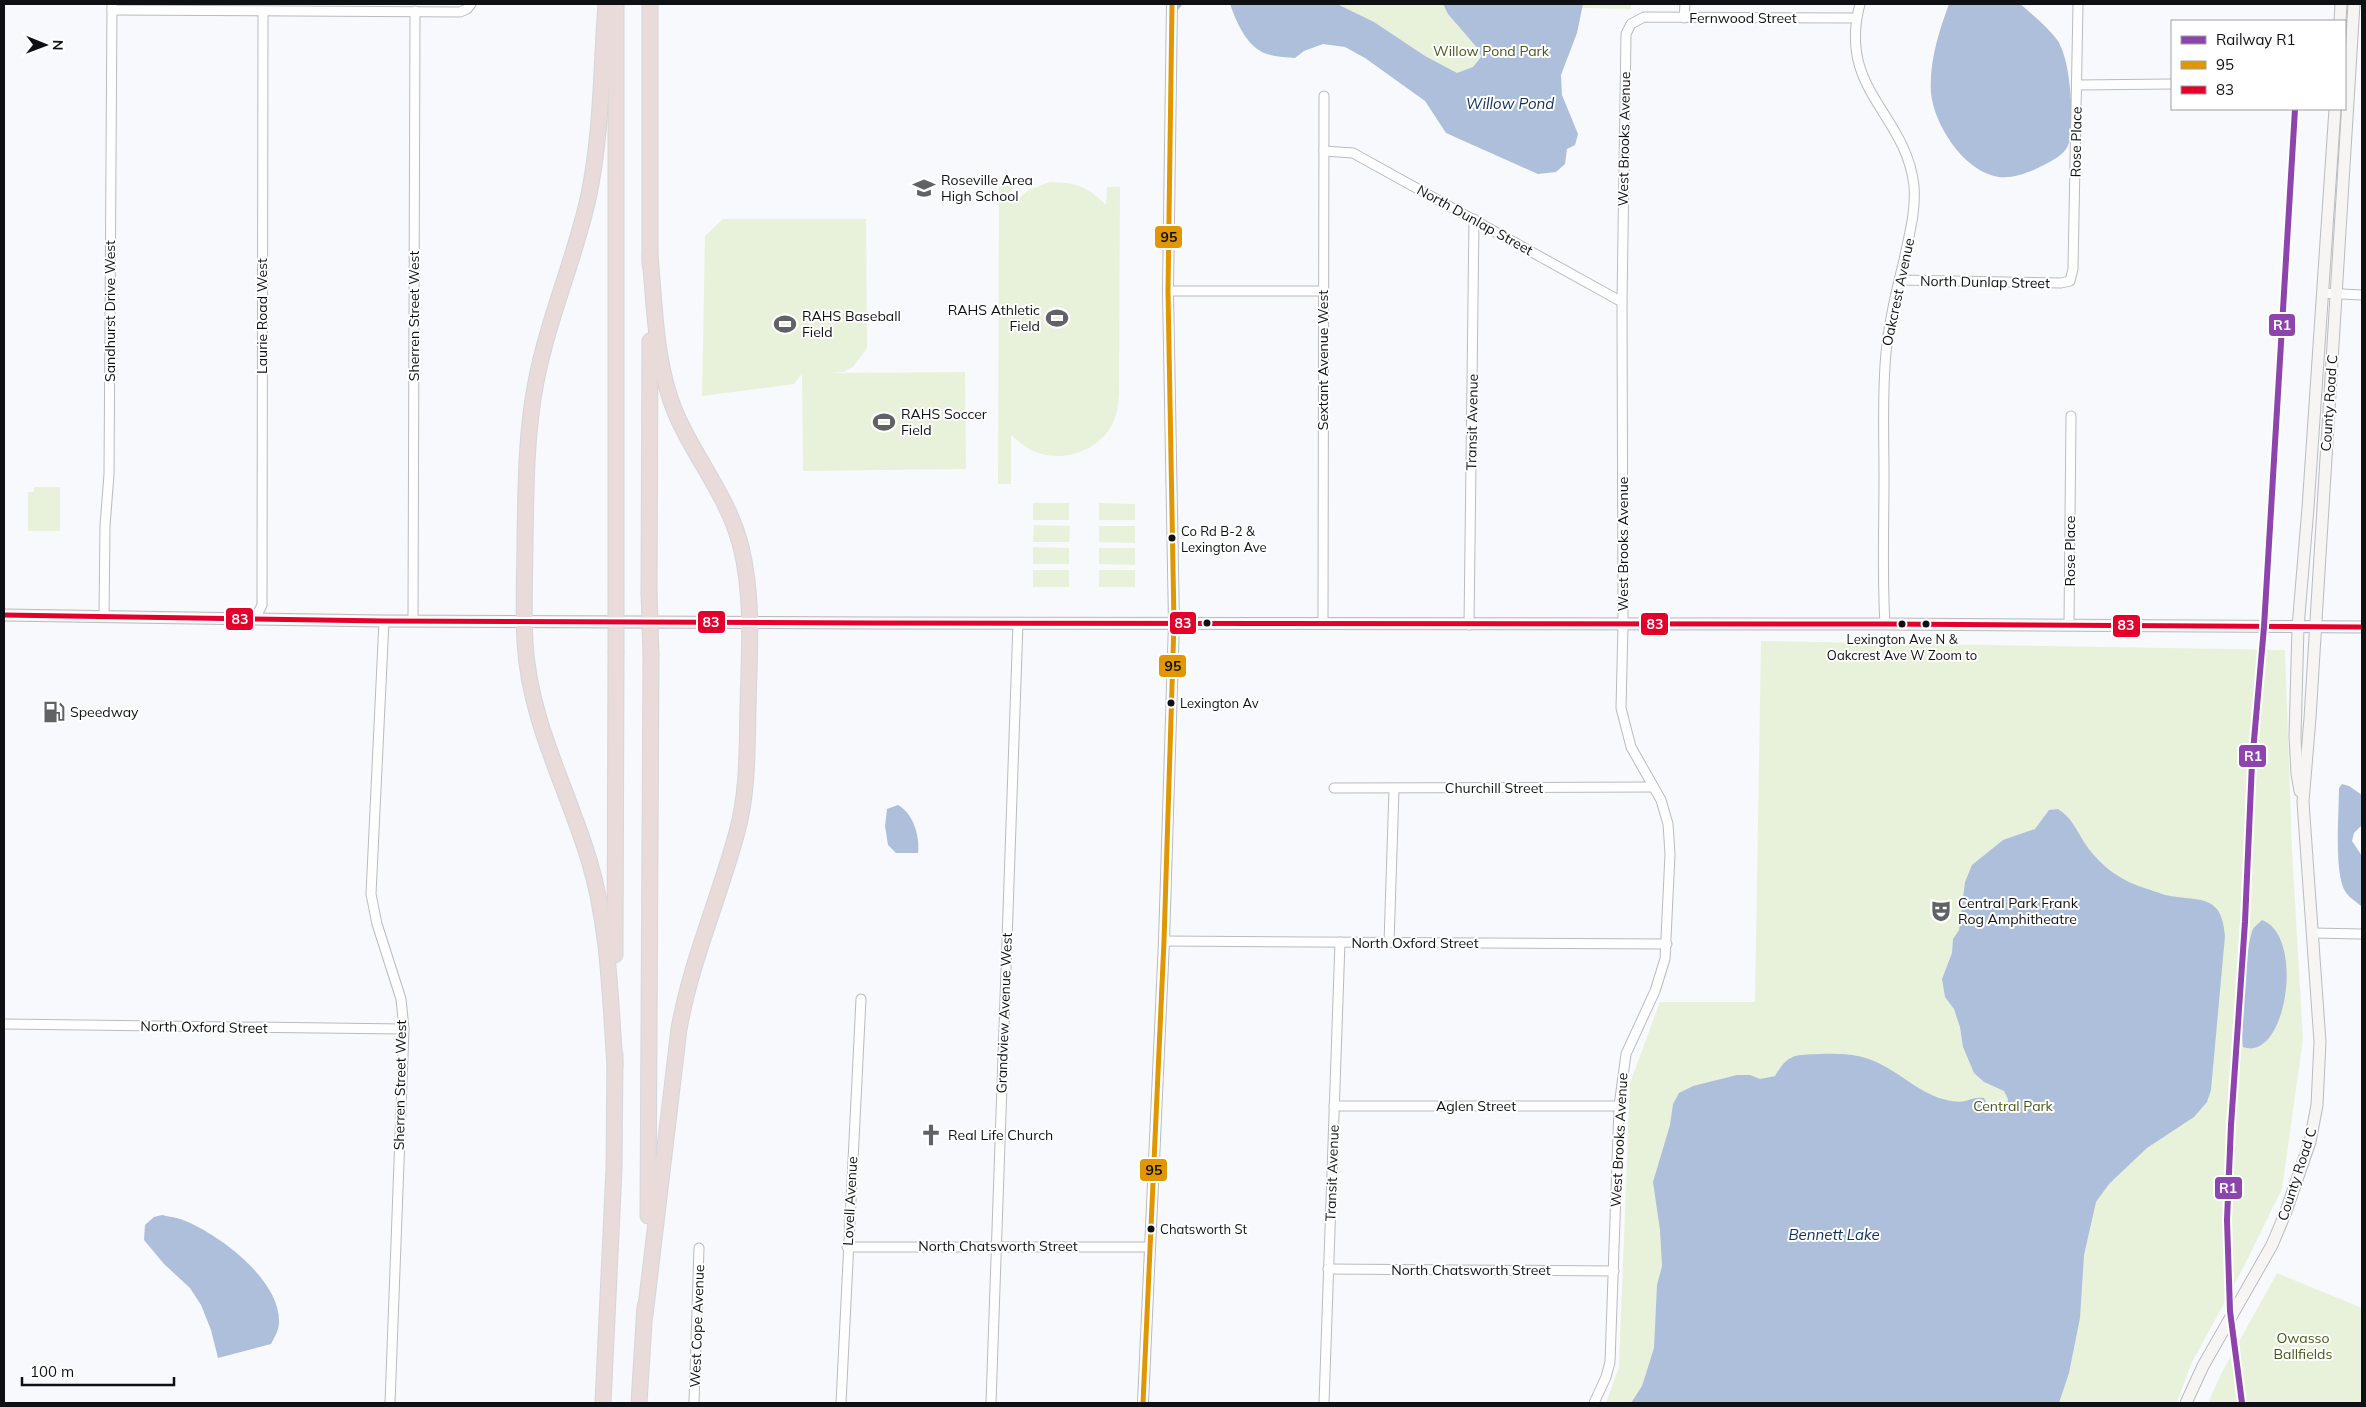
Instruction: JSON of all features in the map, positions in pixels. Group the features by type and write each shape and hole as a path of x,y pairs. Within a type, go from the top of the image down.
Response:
{"highway":[{"path":"606,4 597,138 588,198 544,348 531,413 526,479 524,620 528,677 535,709 543,736 584,845 602,913 615,1065"},
{"path":"603,1403 614,1169 615,1065 616,4"},
{"path":"639,1403 645,1315 649,1164 650,4"},
{"path":"645,1315 679,1029 685,996 737,834 746,792 750,621 745,566 735,526 718,488 687,437 669,397 661,362 650,256"}],"main road":[{"path":"2340,20 2341,4"},
{"name":"County Road C","path":"2186,1403 2203,1366 2253,1280 2285,1214 2310,1142 2318,1096 2320,1042 2303,802 2354,4"},
{"name":"County Road C","path":"2303,802 2297,774 2295,737 2298,628 2335,110"},
{"path":"4,615 104,618 384,620 2362,627"}],"street":[{"path":"1143,1403 1148,1247 1164,941 1174,623 1168,291 1172,4"},
{"path":"1684,18 1685,4"},
{"name":"Oakcrest Avenue","path":"1860,4 1856,18 1855,48 1863,78 1904,151 1913,184 1913,217 1889,324 1884,379 1885,624"},
{"name":"Rose Place","path":"2070,281 2073,269 2078,4"},
{"path":"112,7 263,11 460,12 469,7"},
{"name":"Sandhurst Drive West","path":"104,618 105,526 110,466 112,7"},
{"name":"Laurie Road West","path":"255,619 262,604 263,11"},
{"name":"Sherren Street West","path":"413,620 415,11"},
{"name":"Fernwood Street","path":"1631,24 1644,17 1856,18"},
{"name":"West Brooks Avenue","path":"1594,1403 1606,1377 1610,1362 1619,1106 1626,1054 1655,991 1667,944 1670,836 1661,800 1630,747 1623,721 1620,696 1623,625 1622,302 1626,34 1631,24"},
{"path":"2077,85 2171,84"},
{"name":"Sextant Avenue West","path":"1323,624 1324,96"},
{"name":"North Dunlap Street","path":"1324,151 1353,153 1622,302"},
{"name":"Transit Avenue","path":"1469,624 1474,219"},
{"name":"North Dunlap Street","path":"1899,280 2061,283 2070,281"},
{"path":"1168,291 1323,291"},
{"path":"2322,293 2362,295"},
{"name":"Rose Place","path":"2069,625 2071,416"},
{"name":"Sherren Street West","path":"384,620 372,894 377,924 401,999 404,1029 390,1403"},
{"name":"Grandview Avenue West","path":"991,1403 1018,623"},
{"name":"Churchill Street","path":"1334,788 1654,787"},
{"path":"1389,943 1394,789"},
{"path":"2312,933 2362,934"},
{"name":"North Oxford Street","path":"1164,941 1667,944"},
{"name":"Transit Avenue","path":"1324,1403 1340,942"},
{"name":"Lovell Avenue","path":"841,1403 847,1246 861,999"},
{"name":"North Oxford Street","path":"4,1024 404,1029"},
{"name":"Aglen Street","path":"1334,1106 1619,1106"},
{"name":"North Chatsworth Street","path":"847,1246 1148,1247"},
{"name":"West Cope Avenue","path":"694,1403 700,1248"},
{"name":"North Chatsworth Street","path":"1328,1270 1614,1271"}],"green space":[{"name":"Willow Pond Park","path":"1631,4 1631,9 1541,7 1538,122 1328,5"},
{"name":"RAHS Athletic Field","path":"1050,182 1067,183 1081,187 1106,205 1107,187 1120,187 1119,396 1117,410 1111,427 1103,437 1094,445 1070,455 1045,455 1033,451 1011,435 1011,484 998,484 999,186 1012,186 1012,204 1029,190"},
{"name":"RAHS Baseball Field","path":"723,219 866,219 867,348 853,367 843,372 830,373 965,372 966,469 803,471 802,374 794,384 702,396 705,236"},
{"path":"34,487 60,487 60,531 28,531 28,492 34,492"},
{"path":"1033,503 1069,503 1069,520 1033,520"},
{"path":"1099,503 1135,504 1135,520 1099,520"},
{"path":"1034,525 1070,526 1069,542 1033,542"},
{"path":"1099,526 1135,526 1135,543 1099,542"},
{"path":"1033,547 1069,548 1069,564 1033,564"},
{"path":"1099,548 1135,548 1135,565 1099,564"},
{"path":"1033,570 1069,570 1069,587 1033,587"},
{"path":"1099,570 1135,570 1135,587 1099,587"},
{"name":"Central Park","path":"1761,641 2285,650 2292,851 2303,1039 2282,1189 2239,1276 2191,1364 2177,1403 1606,1403 1619,1367 1630,1083 1660,1002 1755,1002"},
{"name":"Owasso Ballfields","path":"2277,1273 2362,1308 2362,1403 2208,1403 2221,1374"}],"water":[{"name":"Willow Pond","path":"1230,4 1337,4 1374,22 1425,56 1457,73 1473,67 1481,57 1479,50 1448,14 1443,4 1583,4 1577,33 1561,75 1562,95 1578,134 1575,145 1567,149 1565,164 1556,172 1538,174 1446,133 1425,101 1365,58 1345,47 1323,44 1304,51 1295,58 1274,56 1260,51 1243,33"},
{"path":"1949,4 2020,4 2045,26 2058,41 2066,62 2071,100 2072,126 2069,144 2064,152 2028,172 2011,177 1999,177 1982,171 1971,164 1952,143 1938,118 1931,93 1933,58"},
{"path":"2342,784 2349,786 2362,795 2362,825 2354,833 2352,841 2362,856 2362,907 2345,891 2339,871 2339,788"},
{"path":"898,805 908,813 917,832 918,853 896,853 888,845 885,826 887,809"},
{"name":"Bennett Lake","path":"2058,809 2070,820 2094,856 2113,873 2128,882 2165,895 2198,899 2206,902 2219,912 2225,936 2211,1090 2207,1102 2194,1117 2147,1148 2109,1184 2096,1202 2084,1255 2080,1318 2069,1373 2059,1403 1631,1403 1642,1386 1654,1348 1657,1285 1662,1266 1660,1230 1653,1182 1670,1125 1673,1104 1679,1093 1693,1086 1737,1075 1750,1075 1760,1079 1775,1076 1784,1063 1793,1057 1810,1054 1836,1054 1870,1059 1893,1071 1925,1092 1939,1098 1958,1102 1984,1098 1990,1110 2001,1112 2007,1108 2008,1099 2004,1091 1984,1082 1974,1073 1963,1047 1960,1027 1954,1009 1945,997 1942,979 1952,953 1953,939 1959,930 1965,882 1972,865 2003,840 2035,829 2049,810"},
{"path":"2262,920 2276,931 2284,949 2287,971 2285,996 2280,1018 2270,1036 2258,1047 2243,1047 2243,1006 2250,937 2253,929"},
{"path":"162,1215 185,1221 217,1238 247,1262 260,1277 277,1307 279,1326 271,1344 218,1358 211,1330 201,1305 190,1288 164,1264 144,1240 145,1225 154,1217"}],"waterway":[{"path":"1175,11 1181,4"}],"rail line":[{"name":"R1","path":"2242,1403 2230,1311 2227,1220 2231,1125 2245,922 2252,763 2264,627 2295,110"}],"transit line":[{"name":"95","path":"1143,1403 1164,941 1174,623 1168,291 1172,4"},
{"name":"83","path":"4,615 384,621 1885,624 2362,627"}],"place":[{"name":"Roseville Area High School","path":"924,188"},
{"name":"RAHS Athletic Field","path":"1057,318"},
{"name":"RAHS Baseball Field","path":"785,324"},
{"name":"RAHS Soccer Field","path":"884,422"},
{"name":"Co Rd B-2 & Lexington Ave","path":"1172,538"},
{"name":"Lexington Ave N & Oakcrest Ave W Zoom to","path":"1902,624"},
{"name":"Lexington Av","path":"1171,703"},
{"name":"Speedway","path":"54,712"},
{"name":"Central Park Frank Rog Amphitheatre","path":"1941,911"},
{"name":"Real Life Church","path":"931,1135"},
{"name":"Chatsworth St","path":"1151,1229"}]}
